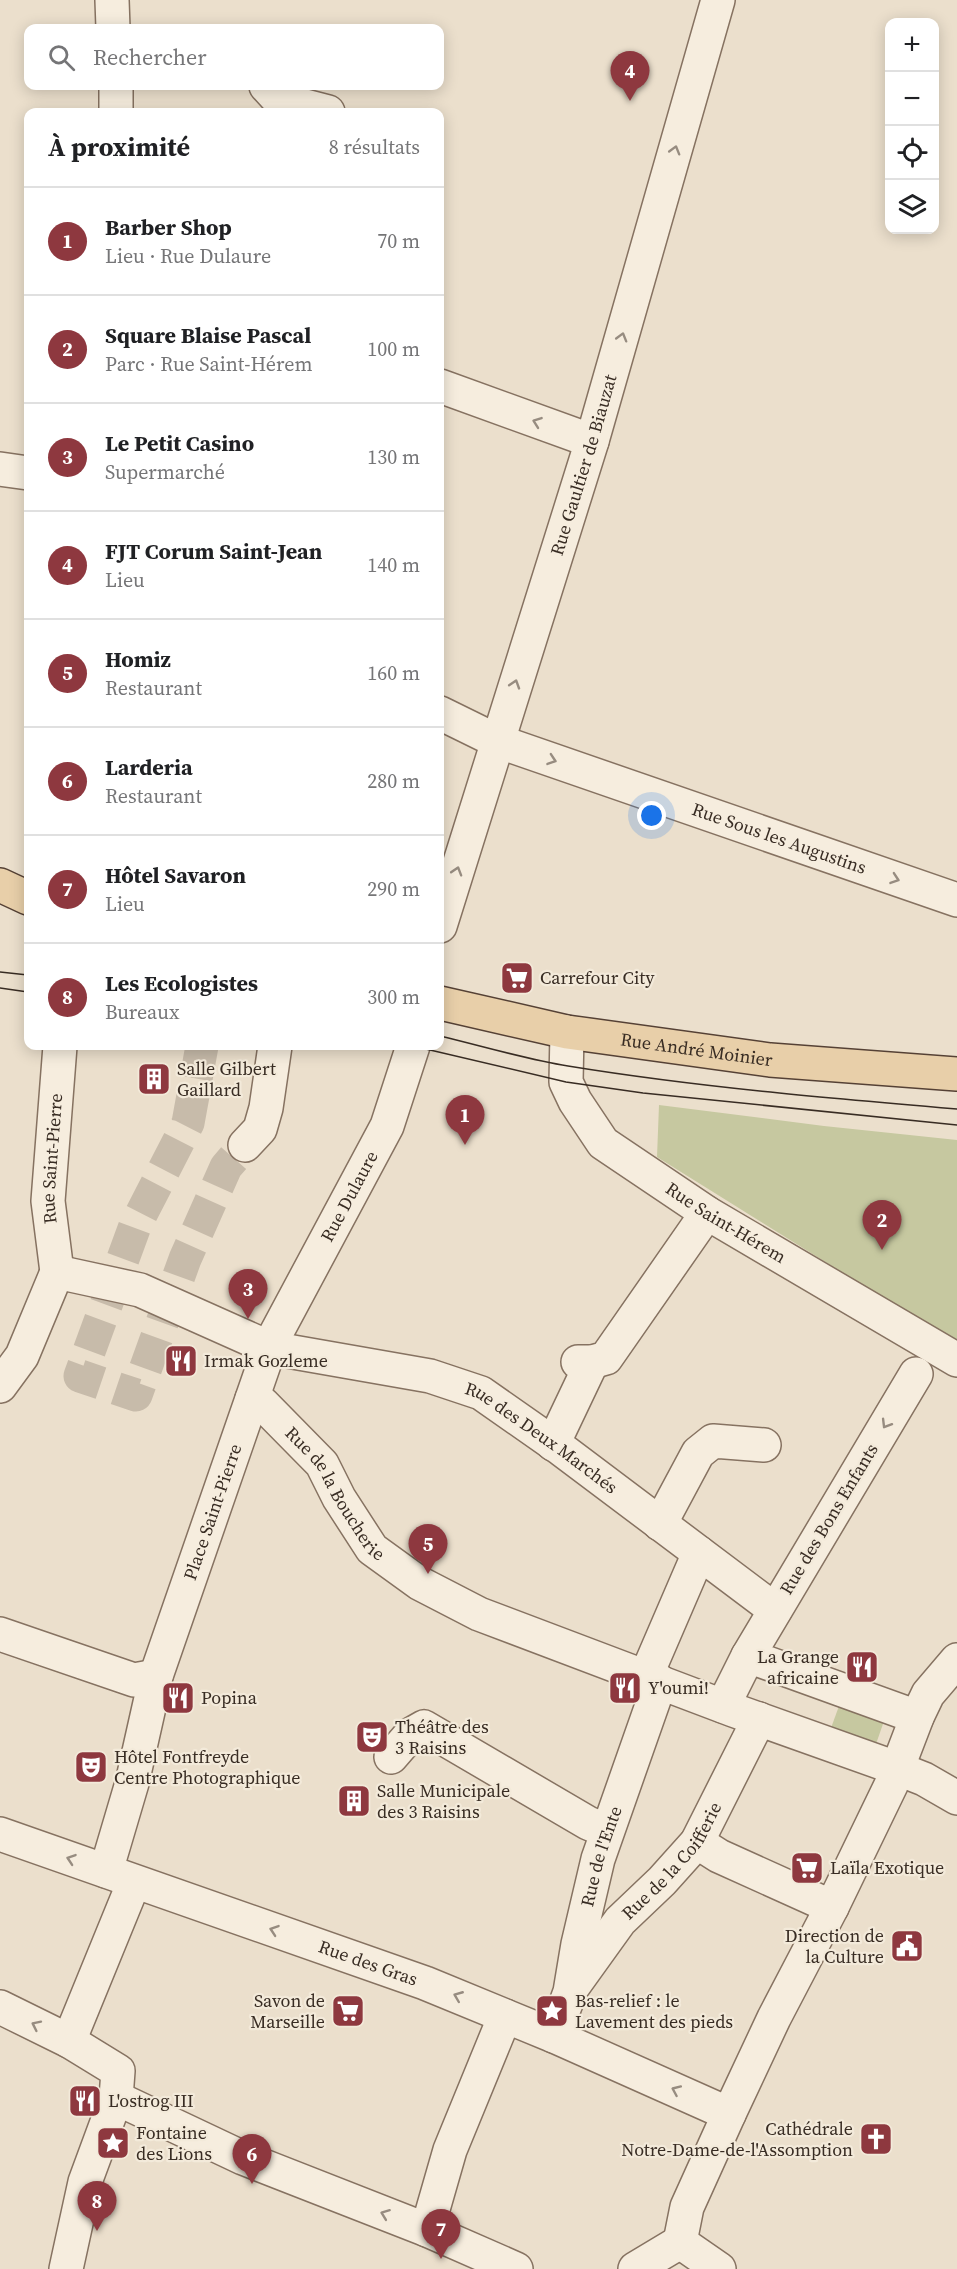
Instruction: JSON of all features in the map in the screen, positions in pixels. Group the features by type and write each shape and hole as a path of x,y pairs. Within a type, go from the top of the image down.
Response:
{"main road":[{"path":"0,885 24,896"},
{"name":"Rue André Moinier","path":"444,1004 567,1032 770,1060 957,1074"}],"street":[{"name":"Rue Gaultier de Biauzat","path":"444,913 592,441 718,0"},
{"path":"116,90 116,108"},
{"path":"270,90 278,99 313,108"},
{"path":"444,387 592,441"},
{"path":"0,469 24,472"},
{"name":"Rue Sous les Augustins","path":"444,715 497,741 957,900"},
{"name":"Rue Saint-Hérem","path":"567,1032 566,1082 575,1101 603,1143 707,1213 957,1360"},
{"name":"Rue Saint-Pierre","path":"57,1272 48,1201 60,1050"},
{"path":"246,1145 260,1129 267,1108 274,1050"},
{"name":"Rue Dulaure","path":"271,1345 387,1126 411,1051"},
{"path":"553,1444 585,1362 606,1358 707,1213"},
{"path":"0,1386 22,1356 57,1272 140,1290 271,1345"},
{"name":"Place Saint-Pierre","path":"69,2041 120,1877 154,1691 271,1345"},
{"name":"Rue des Deux Marchés","path":"271,1345 429,1376 481,1393 699,1553 779,1601"},
{"name":"Rue des Bons Enfants","path":"738,1711 753,1658 779,1601 916,1374"},
{"name":"Rue de la Boucherie","path":"252,1399 263,1404 322,1464 339,1498 372,1549 409,1576 466,1609 642,1674 957,1798"},
{"path":"660,1524 698,1453 713,1441 764,1445"},
{"name":"Rue de l'Ente","path":"555,2036 570,1992 578,1944 607,1831 657,1691 642,1674 699,1553"},
{"path":"0,1634 134,1680 154,1691"},
{"path":"753,1658 923,1705"},
{"path":"635,2269 680,2242 687,2207 774,2018 904,1777 923,1705 957,1660"},
{"name":"Rue de la Coifferie","path":"570,1992 620,1921 662,1881 697,1842 738,1711"},
{"path":"391,1757 410,1735 424,1727 588,1823 607,1831"},
{"name":"Rue des Gras","path":"0,1834 425,1983 555,2036 729,2114"},
{"path":"697,1842 719,1856 832,1907"},
{"path":"0,2007 69,2041 118,2071 116,2098 85,2182 66,2269"},
{"path":"427,2230 450,2150 505,2016"},
{"path":"116,2098 243,2158 427,2230 516,2269"},
{"path":"680,2242 719,2269"}],"green space":[{"path":"659,1105 957,1140 957,1344 657,1157"},
{"path":"839,1706 884,1721 876,1744 831,1728"}],"tunnel":[{"path":"201,1050 188,1123 135,1226 80,1376 136,1395 185,1259 226,1167 245,1145"}],"tram line":[{"path":"0,972 24,975"},
{"path":"0,988 24,991"},
{"path":"444,1037 536,1060 665,1080 957,1109"},
{"path":"430,1050 566,1082 643,1093 957,1125"}],"place":[{"name":"FJT Corum Saint-Jean","path":"630,101"},
{"name":"Carrefour City","path":"517,978"},
{"name":"Salle Gilbert Gaillard","path":"154,1079"},
{"name":"Barber Shop","path":"465,1145"},
{"name":"Square Blaise Pascal","path":"882,1250"},
{"name":"Le Petit Casino","path":"248,1319"},
{"name":"Irmak Gozleme","path":"181,1361"},
{"name":"Homiz","path":"428,1574"},
{"name":"La Grange africaine","path":"862,1667"},
{"name":"Y'oumi!","path":"625,1688"},
{"name":"Popina","path":"178,1698"},
{"name":"Théâtre des 3 Raisins","path":"372,1737"},
{"name":"Hôtel Fontfreyde Centre Photographique","path":"91,1767"},
{"name":"Salle Municipale des 3 Raisins","path":"354,1801"},
{"name":"Laïla Exotique","path":"807,1868"},
{"name":"Direction de la Culture","path":"907,1946"},
{"name":"Savon de Marseille","path":"348,2011"},
{"name":"Bas-relief : le Lavement des pieds","path":"552,2011"},
{"name":"L'ostrog III","path":"85,2101"},
{"name":"Cathédrale Notre-Dame-de-l'Assomption","path":"876,2139"},
{"name":"Fontaine des Lions","path":"113,2143"},
{"name":"Larderia","path":"252,2184"},
{"name":"Les Ecologistes","path":"97,2231"},
{"name":"Hôtel Savaron","path":"441,2259"}]}
